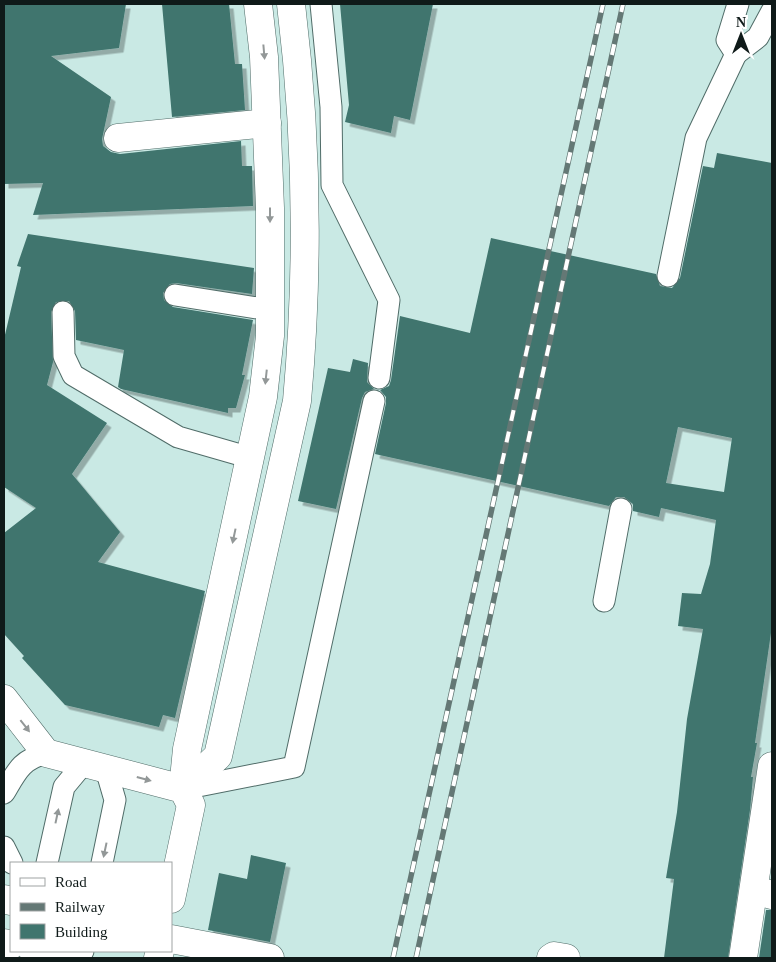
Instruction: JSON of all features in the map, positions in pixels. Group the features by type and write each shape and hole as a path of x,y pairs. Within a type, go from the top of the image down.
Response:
{"street":[{"path":"172,894 191,805 183,789 187,750 264,397 270,336 270,208 264,57 258,4"},
{"path":"183,789 218,756 298,402 302,353 305,207 296,50 291,4"},
{"path":"118,138 266,124"},
{"path":"4,700 46,753 183,789"},
{"path":"743,958 763,892 772,766"},
{"path":"172,939 270,958"},
{"path":"37,952 64,958"},
{"path":"551,958 554,956 566,958"}],"lane":[{"path":"321,4 331,107 332,185 389,300 379,378"},
{"path":"736,54 727,40 738,4"},
{"path":"668,276 696,138 736,54 758,37 772,11"},
{"path":"175,295 270,310"},
{"path":"62,312 64,356 73,375 178,437 251,458"},
{"path":"183,789 294,768 374,402"},
{"path":"604,602 621,509"},
{"path":"4,793 20,765 33,756 46,753"},
{"path":"47,862 64,787 95,766 115,800 102,862"},
{"path":"4,847 12,862"}],"building":[{"path":"4,4 126,4 119,48 51,56 111,97 102,139 103,146 111,152 120,154 241,141 242,166 252,166 253,206 33,215 43,183 4,184"},
{"path":"162,4 229,4 235,64 242,64 245,110 172,117"},
{"path":"340,4 433,4 410,120 394,116 391,133 345,122 349,105"},
{"path":"717,153 772,163 772,626 755,743 757,743 751,777 753,777 750,810 728,958 664,958 674,879 666,878 677,812 687,719 703,629 678,626 682,593 701,594 710,564 716,520 661,508 659,517 633,511 633,504 624,497 616,497 609,506 375,454 386,403 386,397 380,390 389,386 391,380 400,316 470,333 491,238 656,274 660,286 672,288 680,278 703,166 714,168","holes":["678,427 732,438 724,492 666,483"]},
{"path":"28,234 254,268 252,294 176,283 170,284 163,293 164,300 173,307 253,320 242,375 245,375 236,408 228,408 228,413 121,389 118,387 124,350 76,340 75,311 69,301 56,302 51,312 53,362 47,385 107,423 72,474 120,532 98,562 205,591 175,718 163,715 159,727 65,705 22,658 24,656 4,634 4,533 36,508 4,487 4,339 21,267 17,266"},
{"path":"353,359 368,363 367,382 374,389 365,392 362,398 336,509 298,501 328,368 350,372"},
{"path":"251,855 286,863 270,942 208,930 219,873 247,879"},
{"path":"766,910 772,910 772,958 759,958"}],"railway":[{"path":"393,958 603,4"},
{"path":"416,958 623,4"}]}
